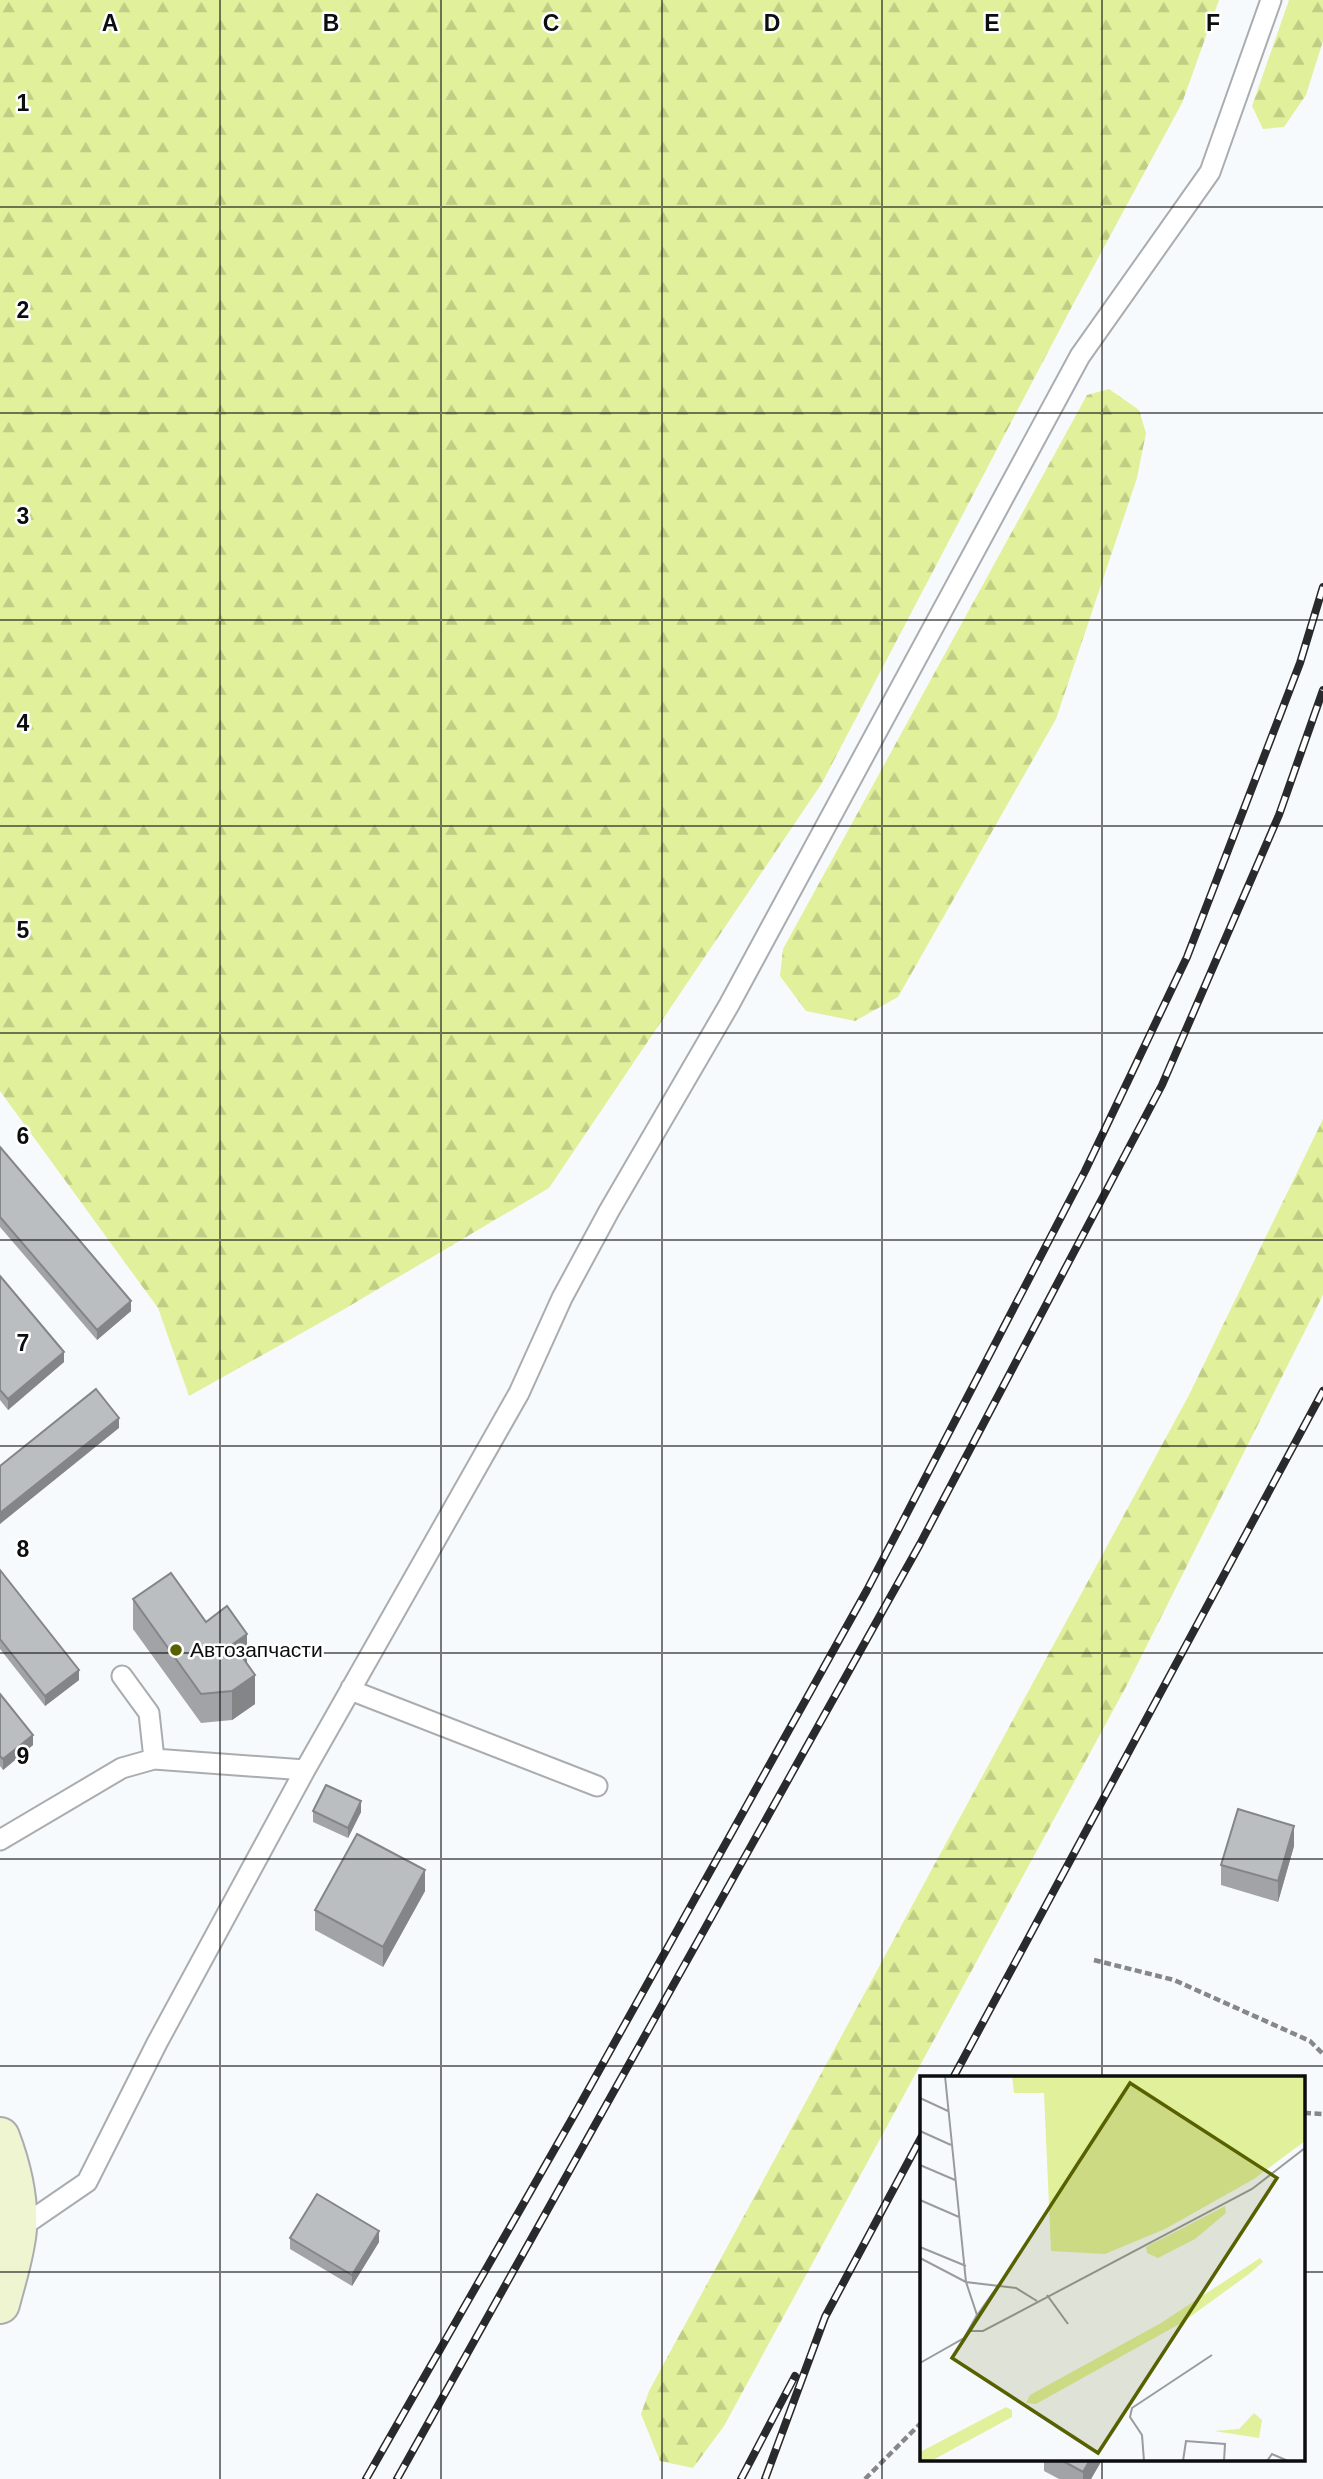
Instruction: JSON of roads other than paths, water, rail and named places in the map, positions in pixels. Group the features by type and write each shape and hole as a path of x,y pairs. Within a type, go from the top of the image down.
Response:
{"street":[{"path":"0,2137 13,2178 17,2230 0,2304"}],"lane":[{"path":"17,2230 87,2182 157,2043 305,1770 519,1393 568,1287 609,1211 729,1005 1080,356 1210,172 1271,0"},
{"path":"122,1676 149,1713 153,1759"},
{"path":"351,1688 597,1786"},
{"path":"0,1840 122,1768 153,1759 305,1770"}],"railway":[{"path":"366,2479 577,2110 867,1590 1085,1171 1187,957 1300,663 1323,587"},
{"path":"397,2479 920,1544 1162,1085 1279,815 1323,690"},
{"path":"954,2076 1323,1391"},
{"path":"765,2479 825,2317 920,2140"},
{"path":"741,2479 795,2376"}],"place":[{"name":"Автозапчасти","path":"176,1650"}]}
